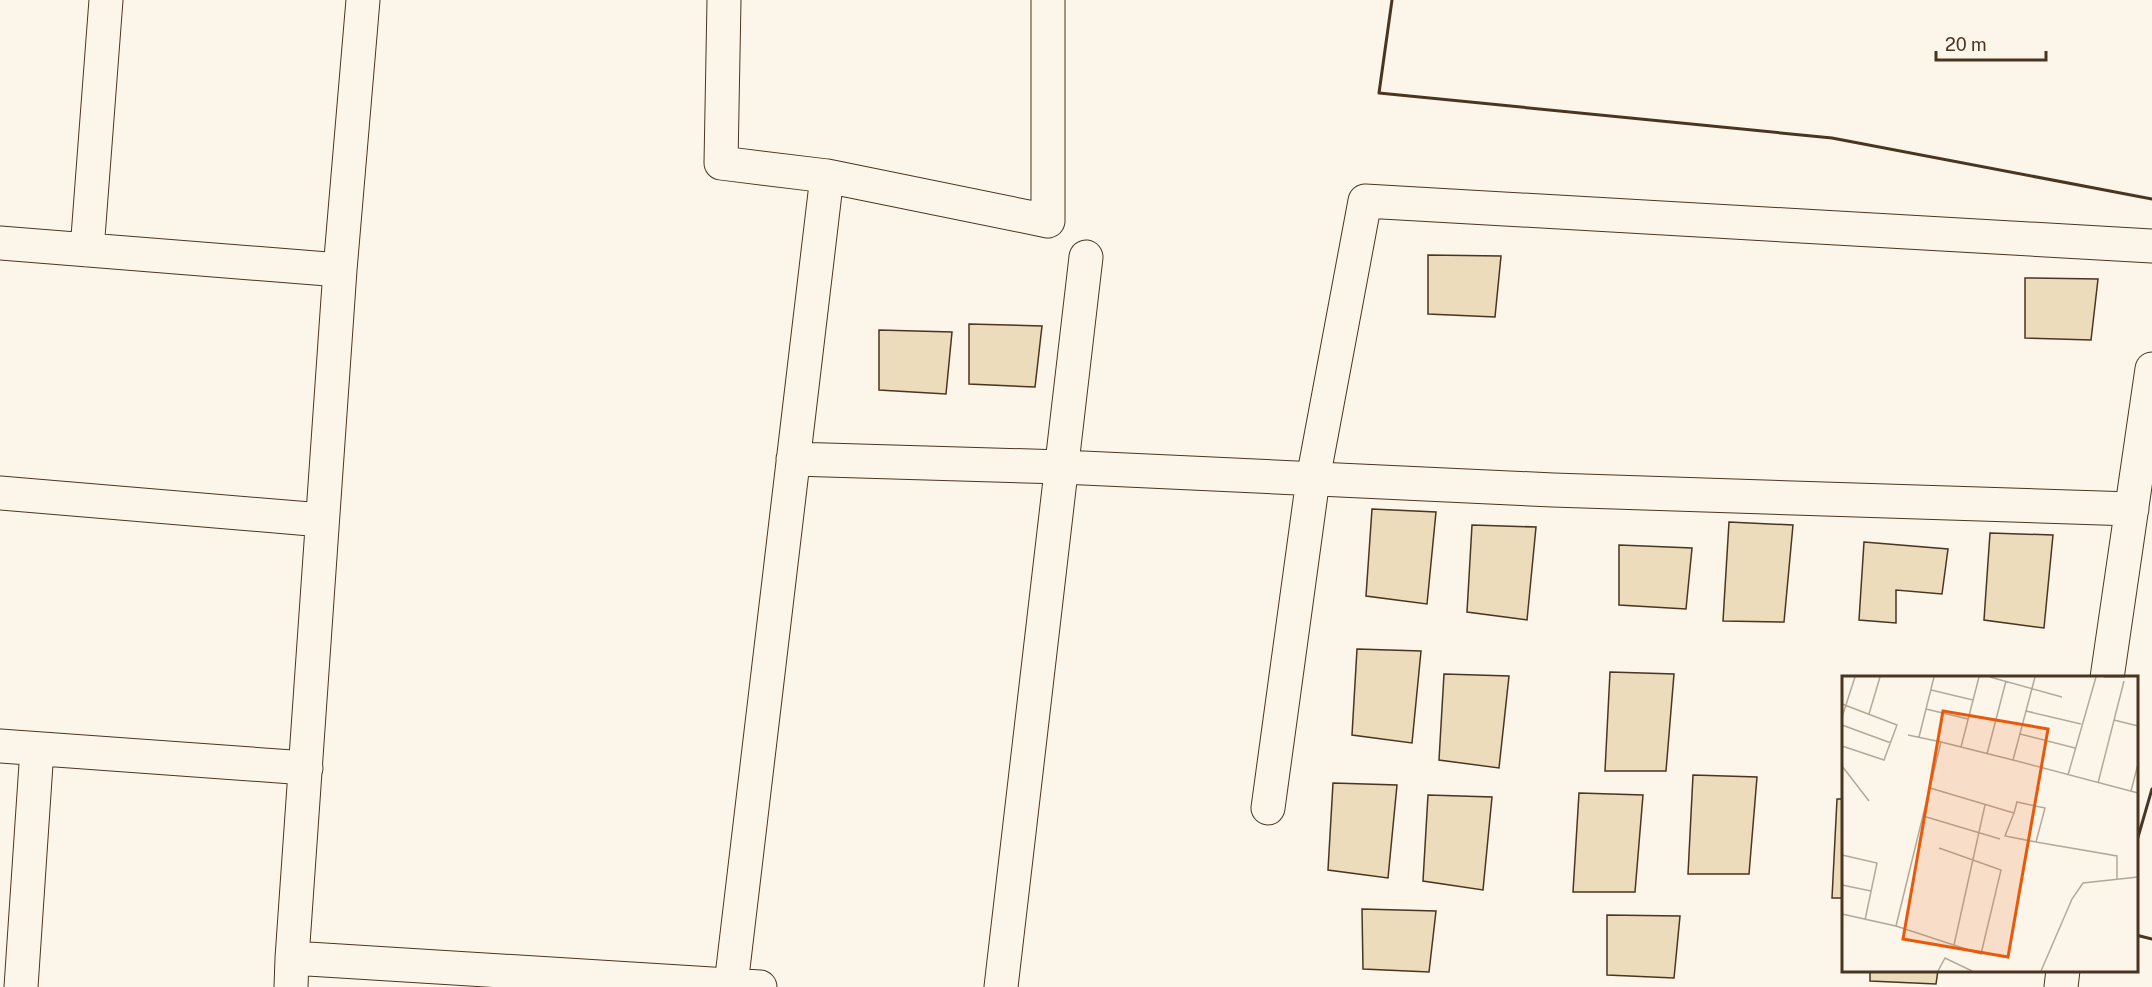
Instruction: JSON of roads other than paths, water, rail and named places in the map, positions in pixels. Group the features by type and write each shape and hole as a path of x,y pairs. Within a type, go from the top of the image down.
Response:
{"street":[{"path":"87,250 106,0"},
{"path":"363,0 340,270 292,973 745,986 793,459 827,176"},
{"path":"724,0 721,163 827,176 1048,221 1048,0"},
{"path":"1268,808 1312,479 1365,201 2152,246"},
{"path":"0,243 340,270"},
{"path":"1001,987 1086,257"},
{"path":"2107,676 2152,369"},
{"path":"793,459 1062,467 1565,491 2132,509"},
{"path":"0,493 322,520"},
{"path":"0,746 306,768"},
{"path":"21,987 37,749"},
{"path":"2061,987 2063,972"}]}
